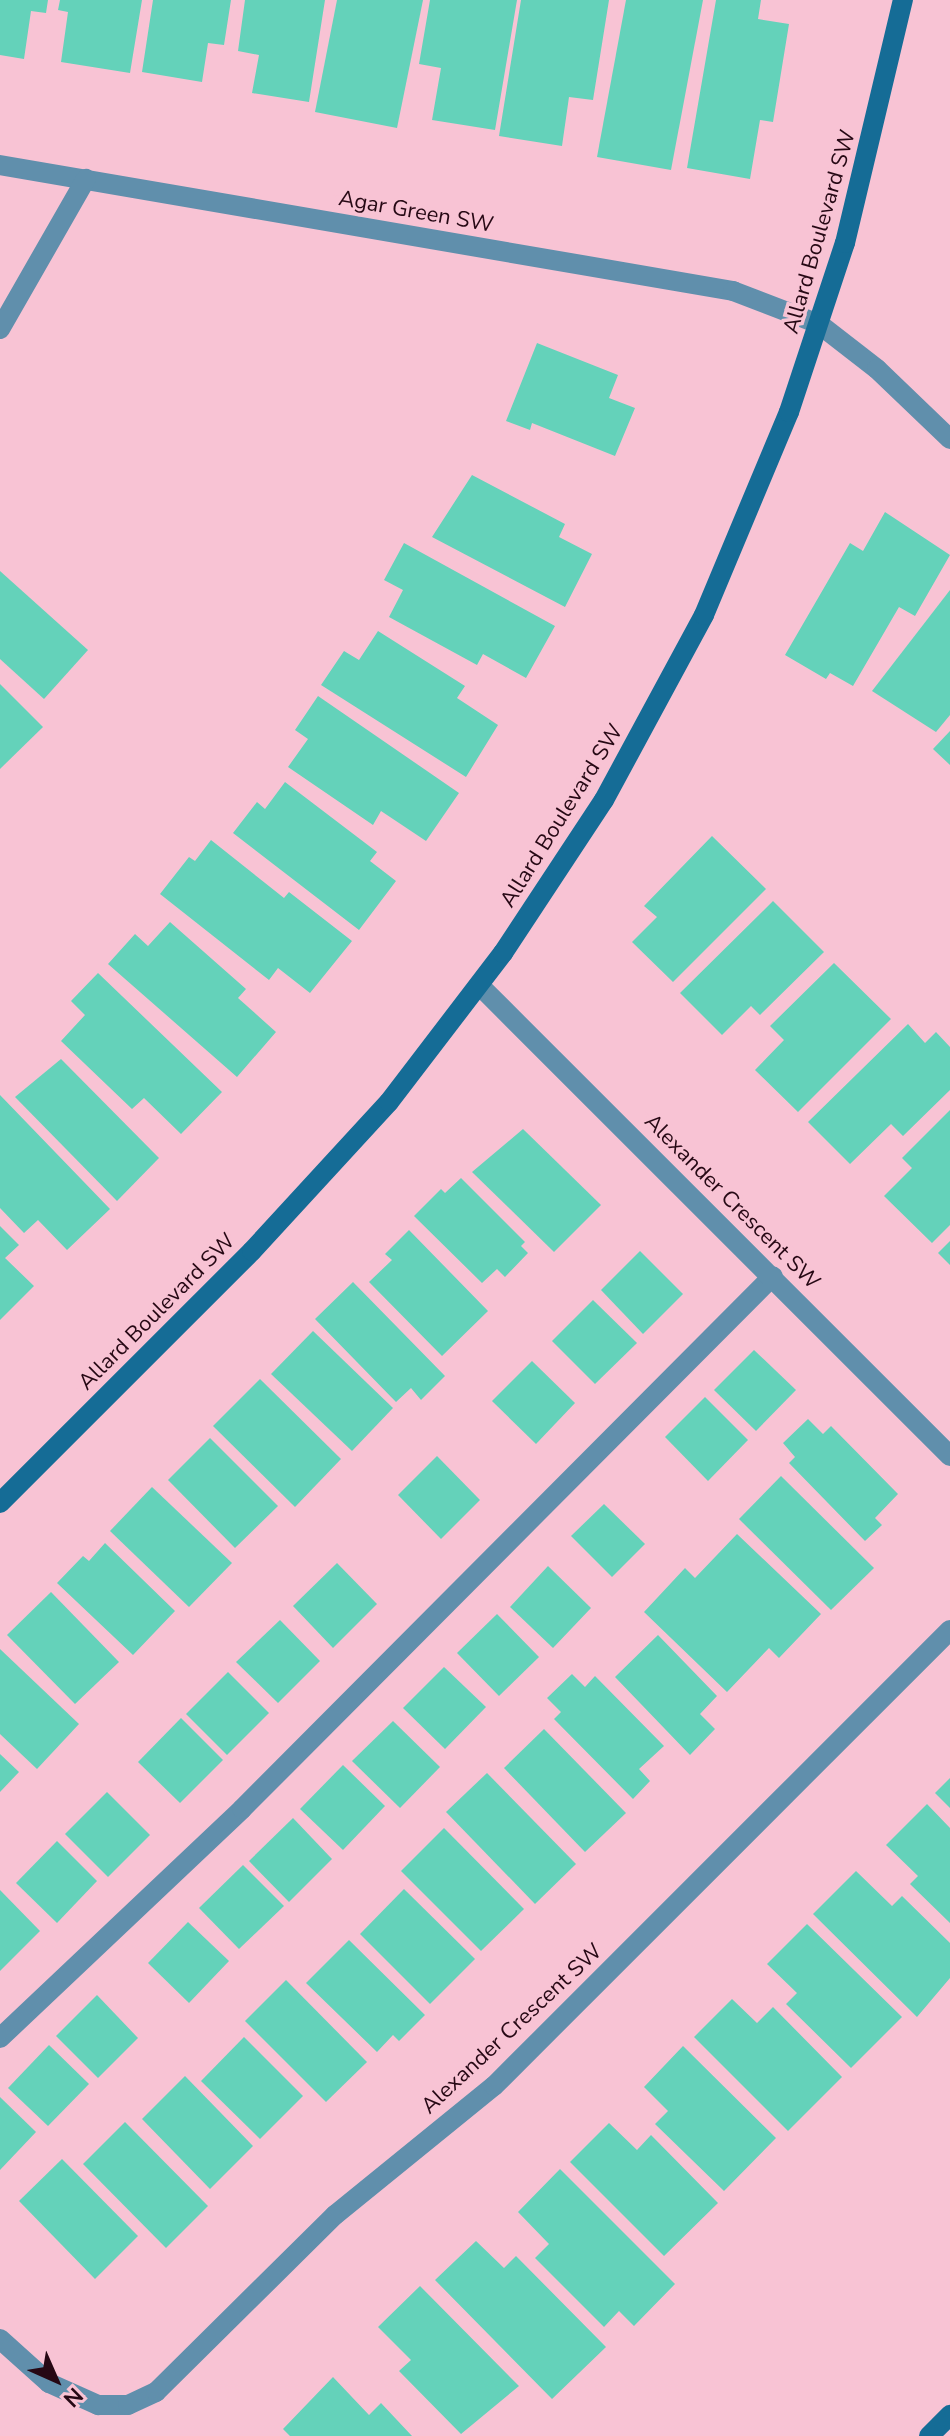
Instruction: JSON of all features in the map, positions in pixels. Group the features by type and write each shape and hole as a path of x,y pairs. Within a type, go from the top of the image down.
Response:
{"street":[{"name":"Allard Boulevard SW","path":"0,1503 333,1165 479,985 604,800 704,615 757,496 819,324 869,153 903,0"},
{"name":"Agar Green SW","path":"0,165 733,291 819,324 877,369 950,439"},
{"path":"0,329 86,179"},
{"name":"Alexander Crescent SW","path":"479,985 950,1456"},
{"path":"0,2038 254,1798 773,1276"},
{"name":"Alexander Crescent SW","path":"0,2339 49,2383 98,2405 128,2405 156,2392 335,2215 494,2086 950,1630"},
{"path":"929,2436 950,2415"}],"building":[{"path":"0,0 48,0 46,13 31,11 24,59 0,55"},
{"path":"60,0 142,0 130,73 61,62 68,12 58,10"},
{"path":"153,0 231,0 224,45 208,43 202,82 142,72"},
{"path":"245,0 325,0 309,102 252,93 259,55 238,51"},
{"path":"337,0 423,0 397,128 315,112"},
{"path":"430,0 517,0 495,130 432,120 441,68 419,64"},
{"path":"521,0 609,0 593,100 569,97 562,146 499,136"},
{"path":"626,0 703,0 671,170 597,157"},
{"path":"716,0 761,0 758,19 789,24 773,122 760,120 750,179 687,168"},
{"path":"537,343 618,375 609,398 635,408 615,456 532,423 530,430 506,421"},
{"path":"472,475 565,524 559,537 592,554 565,607 432,537"},
{"path":"885,512 950,555 915,616 899,607 853,686 830,673 826,679 785,655 850,543 863,551"},
{"path":"404,543 555,626 526,678 483,654 477,665 389,617 403,590 384,580"},
{"path":"0,571 88,650 44,699 0,659"},
{"path":"950,590 950,715 936,732 872,691"},
{"path":"378,631 465,686 457,698 498,725 466,777 321,685 344,651 359,660"},
{"path":"0,684 43,727 0,769"},
{"path":"318,696 459,793 426,841 381,811 373,825 288,767 308,739 295,730"},
{"path":"950,731 950,765 933,749"},
{"path":"285,782 377,852 370,861 396,881 359,930 233,833 257,802 265,809"},
{"path":"712,836 766,889 673,982 632,942 657,917 644,906"},
{"path":"211,840 284,898 289,892 352,941 310,993 278,968 269,980 160,894 189,857 195,861"},
{"path":"773,901 824,952 760,1015 751,1006 722,1035 680,993"},
{"path":"170,922 246,989 238,998 276,1032 237,1077 108,964 135,934 148,946"},
{"path":"834,963 891,1019 798,1112 755,1070 784,1040 770,1026"},
{"path":"98,973 222,1092 181,1134 144,1098 132,1109 61,1041 85,1015 71,1001"},
{"path":"908,1024 925,1043 936,1032 950,1047 950,1090 903,1136 891,1124 850,1164 808,1122"},
{"path":"61,1059 159,1158 117,1201 15,1097"},
{"path":"0,1095 110,1209 67,1250 38,1220 24,1233 0,1208"},
{"path":"950,1110 950,1225 932,1243 884,1196 912,1168 902,1158"},
{"path":"523,1129 601,1205 554,1252 472,1172"},
{"path":"461,1178 525,1242 521,1246 528,1253 505,1277 497,1269 482,1283 414,1216 441,1189 445,1193"},
{"path":"0,1226 19,1245 5,1258 34,1286 0,1320"},
{"path":"409,1230 488,1311 442,1356 369,1282 392,1260 385,1254"},
{"path":"950,1241 950,1265 938,1253"},
{"path":"640,1251 683,1294 643,1334 601,1290"},
{"path":"353,1282 445,1376 421,1400 411,1388 396,1402 315,1319"},
{"path":"593,1300 637,1343 595,1384 552,1341"},
{"path":"313,1331 393,1408 352,1451 271,1374"},
{"path":"754,1350 796,1390 756,1431 714,1390"},
{"path":"532,1361 575,1403 536,1444 492,1401"},
{"path":"260,1379 341,1459 295,1507 213,1426"},
{"path":"705,1397 748,1440 708,1481 665,1437"},
{"path":"808,1419 823,1434 831,1426 898,1494 875,1518 882,1525 865,1541 789,1463 795,1457 783,1443"},
{"path":"210,1438 278,1506 235,1548 168,1480"},
{"path":"437,1456 480,1500 441,1539 398,1495"},
{"path":"781,1476 874,1568 831,1610 739,1519"},
{"path":"152,1487 232,1563 189,1607 110,1531"},
{"path":"604,1504 645,1544 612,1577 571,1536"},
{"path":"737,1534 821,1614 779,1658 769,1648 727,1692 644,1612 685,1568 695,1578"},
{"path":"105,1543 175,1611 133,1655 57,1583 83,1556 89,1561"},
{"path":"337,1563 377,1604 333,1648 293,1606"},
{"path":"548,1566 591,1608 553,1648 510,1607"},
{"path":"51,1592 119,1662 75,1704 7,1635"},
{"path":"497,1614 539,1657 499,1696 457,1653"},
{"path":"280,1620 320,1661 278,1703 236,1662"},
{"path":"658,1635 717,1696 700,1714 715,1729 690,1755 615,1677"},
{"path":"0,1649 79,1724 37,1769 0,1734"},
{"path":"444,1667 486,1707 445,1749 403,1708"},
{"path":"228,1672 269,1713 227,1755 186,1714"},
{"path":"572,1674 585,1687 595,1676 664,1746 639,1769 650,1781 633,1799 554,1719 561,1712 547,1698"},
{"path":"181,1718 223,1760 180,1803 138,1762"},
{"path":"393,1721 440,1767 400,1808 352,1761"},
{"path":"544,1729 626,1813 585,1852 504,1768"},
{"path":"0,1754 19,1772 0,1792"},
{"path":"343,1765 385,1806 343,1850 300,1809"},
{"path":"487,1773 576,1864 535,1904 446,1812"},
{"path":"950,1778 950,1808 935,1793"},
{"path":"107,1792 150,1835 108,1877 65,1834"},
{"path":"927,1804 950,1828 950,1923 910,1884 918,1876 886,1845"},
{"path":"293,1818 332,1859 289,1902 249,1861"},
{"path":"444,1828 524,1909 481,1951 401,1871"},
{"path":"57,1841 97,1881 57,1923 16,1883"},
{"path":"243,1865 284,1906 239,1949 199,1908"},
{"path":"856,1871 892,1906 902,1896 950,1943 950,1978 917,2017 813,1914"},
{"path":"404,1889 475,1959 430,2004 360,1934"},
{"path":"0,1890 40,1931 0,1971"},
{"path":"188,1922 229,1961 189,2003 148,1963"},
{"path":"807,1924 902,2017 851,2068 786,2004 797,1993 767,1964"},
{"path":"349,1940 425,2015 399,2041 393,2035 377,2052 306,1983"},
{"path":"286,1980 367,2062 326,2102 245,2021"},
{"path":"97,1995 138,2038 98,2078 56,2036"},
{"path":"732,1999 757,2023 773,2007 842,2077 788,2131 694,2037"},
{"path":"244,2037 303,2096 260,2139 201,2081"},
{"path":"49,2045 89,2084 48,2126 8,2088"},
{"path":"683,2046 776,2138 724,2191 655,2124 668,2111 644,2087"},
{"path":"185,2076 253,2146 210,2189 142,2119"},
{"path":"0,2097 36,2132 0,2170"},
{"path":"125,2122 208,2206 166,2248 83,2164"},
{"path":"609,2123 637,2150 651,2135 718,2203 664,2256 570,2162"},
{"path":"62,2159 138,2236 95,2279 19,2201"},
{"path":"560,2169 675,2284 634,2326 619,2311 604,2327 535,2258 549,2244 518,2212"},
{"path":"476,2241 504,2268 516,2256 606,2347 552,2399 435,2280"},
{"path":"420,2286 519,2386 461,2434 399,2371 411,2360 378,2327"},
{"path":"333,2377 369,2415 381,2403 412,2436 290,2436 283,2429"}]}
